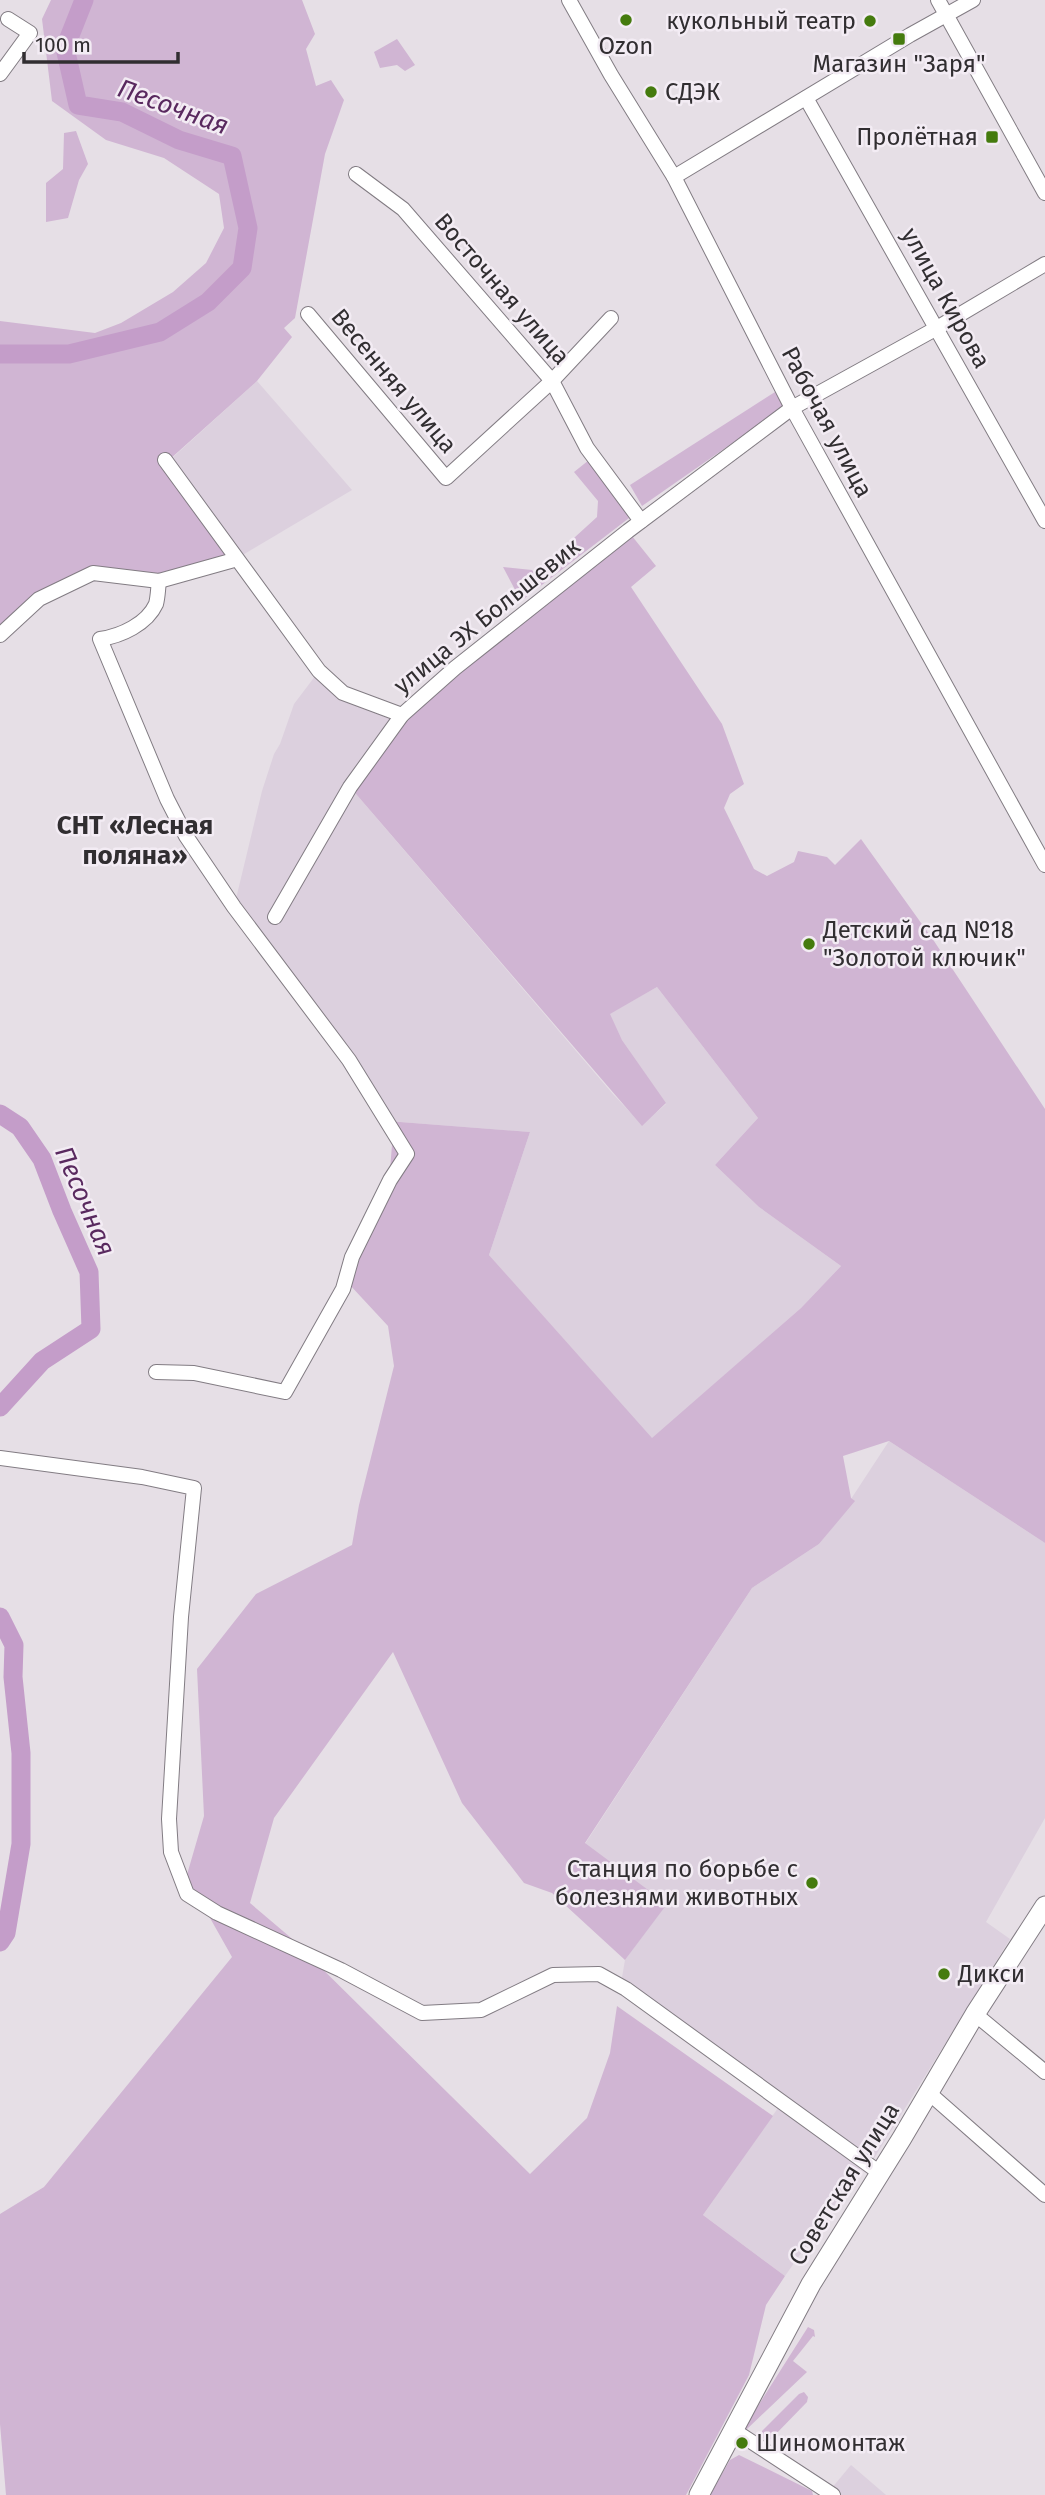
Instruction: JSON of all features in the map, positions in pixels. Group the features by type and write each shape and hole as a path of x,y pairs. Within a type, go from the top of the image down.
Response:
{"main road":[{"name":"Советская улица","path":"699,2495 811,2284 975,2014 1043,1914"}],"street":[{"name":"Рабочая улица","path":"569,0 611,75 674,177 792,408 1045,865"},
{"path":"937,0 1045,193"},
{"path":"674,177 974,0"},
{"path":"0,74 30,33 8,19"},
{"name":"улица Кирова","path":"806,98 1045,521"},
{"name":"Восточная улица","path":"356,174 403,209 552,381 587,448 641,521"},
{"name":"улица ЭХ Большевик","path":"275,917 350,787 402,715 515,618 792,408 937,328 1045,264"},
{"name":"Весенняя улица","path":"308,314 446,478 552,381"},
{"path":"552,381 611,318"},
{"path":"165,460 319,671 343,694 402,715"},
{"path":"0,635 39,600 93,573 159,581 234,560"},
{"path":"156,1372 194,1373 285,1392 343,1289 352,1256 390,1180 407,1154 349,1060 234,907 186,836 167,799 100,639 111,638 145,621 157,602 159,581"},
{"path":"0,1458 142,1476 194,1488 181,1617 169,1819 171,1852 187,1894 217,1913 341,1970 422,2013 481,2010 553,1975 599,1974 626,1989 880,2173"},
{"path":"975,2014 1045,2072"},
{"path":"929,2093 1045,2195"},
{"path":"735,2431 833,2495"}],"shaded area":[{"path":"51,0 302,0 315,34 306,49 316,86 331,80 344,100 325,154 295,318 284,328 292,337 257,381 169,460 238,559 159,581 93,573 39,599 0,635 0,321 95,333 121,323 173,292 206,263 224,228 219,194 164,158 106,140 52,101 42,19"},
{"path":"397,39 415,65 405,71 397,65 380,68 374,52"},
{"path":"76,131 88,164 79,180 68,218 46,222 46,183 63,169 64,133"},
{"path":"257,381 352,490 241,556 171,459"},
{"path":"775,392 784,407 642,506 630,485"},
{"path":"589,460 633,515 521,601 503,567 532,570 540,580 556,566 552,558 597,517 598,501 574,472"},
{"path":"628,531 656,566 631,587 722,724 744,784 730,794 724,808 754,869 767,876 794,862 798,851 827,857 835,865 861,839 934,941 1045,1109 1045,1543 889,1441 843,1456 851,1498 855,1501 819,1544 752,1588 585,1843 667,1904 625,1960 552,1893 524,1883 462,1803 393,1652 274,1818 250,1903 290,1937 530,2174 587,2118 610,2053 617,2006 773,2116 703,2215 785,2276 766,2305 749,2375 686,2495 6,2495 0,2424 0,2214 44,2187 232,1957 201,1902 184,1885 204,1816 197,1669 256,1594 352,1545 359,1505 394,1366 388,1326 349,1284 390,1170 392,1145 387,1121 530,1132 489,1255 652,1438 801,1308 841,1266 759,1207 715,1165 758,1118 657,987 610,1014 622,1040 666,1103 642,1126 350,787 402,715"},
{"path":"319,671 343,693 402,715 350,787 612,1093 642,1125 666,1104 622,1040 609,1014 657,987 758,1118 715,1165 759,1207 841,1266 801,1308 652,1439 489,1255 530,1132 387,1121 373,1112 297,994 234,907 262,791 274,754 294,704"},
{"path":"889,1441 1045,1543 1045,1818 986,1922 1010,1939 873,2160 620,1989 625,1960 666,1904 585,1844 752,1588 819,1544 854,1501 851,1499"},
{"path":"778,2108 862,2166 785,2276 703,2215"},
{"path":"808,2327 814,2330 815,2337 813,2336 793,2361 807,2372 747,2429 744,2428"},
{"path":"804,2392 808,2397 807,2402 771,2439 767,2441 762,2437 762,2431"},
{"path":"739,2455 812,2491 813,2495 710,2495 730,2460"},
{"path":"851,2465 886,2495 826,2495"}],"waterway":[{"name":"Песочная","path":"0,354 69,354 160,332 208,302 242,268 248,228 232,156 179,140 122,112 78,105 65,48 84,0"},
{"name":"Песочная","path":"0,1114 20,1127 42,1159 89,1272 91,1329 42,1361 0,1407"},
{"name":"Песочная","path":"0,1617 14,1645 13,1677 21,1753 21,1844 6,1933 0,1942"}],"place":[{"name":"Ozon","path":"626,20"},
{"name":"кукольный театр","path":"870,21"},
{"name":"Магазин \"Заря\"","path":"899,39"},
{"name":"СДЭК","path":"651,92"},
{"name":"Пролётная","path":"992,137"},
{"name":"Детский сад №18 \"Золотой ключик\"","path":"809,944"},
{"name":"Станция по борьбе с болезнями животных","path":"812,1883"},
{"name":"Дикси","path":"944,1974"},
{"name":"Шиномонтаж","path":"742,2443"}],"district":[{"name":"СНТ «Лесная поляна»","path":"135,840"}]}
